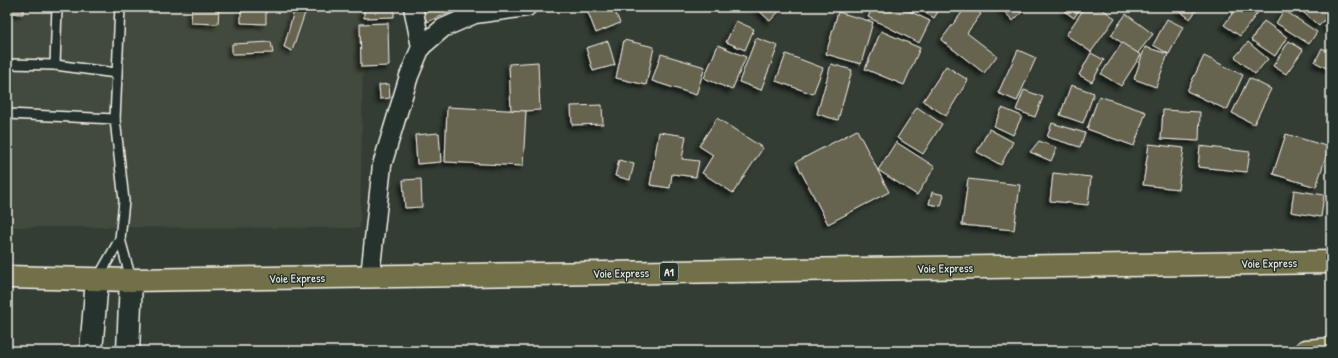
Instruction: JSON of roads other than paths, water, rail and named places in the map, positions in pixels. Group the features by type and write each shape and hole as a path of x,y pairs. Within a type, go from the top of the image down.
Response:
{"highway":[{"name":"Voie Express","path":"7,277 131,280 1331,262"},
{"path":"1306,351 1331,349"}],"street":[{"path":"413,7 421,47"},
{"path":"370,276 382,164 409,76 421,47 443,28 475,14 527,7"},
{"path":"91,351 97,280"},
{"path":"128,351 131,280"}],"lane":[{"path":"55,65 57,7"},
{"path":"120,7 115,119 124,201 120,239 131,280"},
{"path":"7,64 55,65 116,73"},
{"path":"7,114 115,119"},
{"path":"97,280 120,239"}]}
